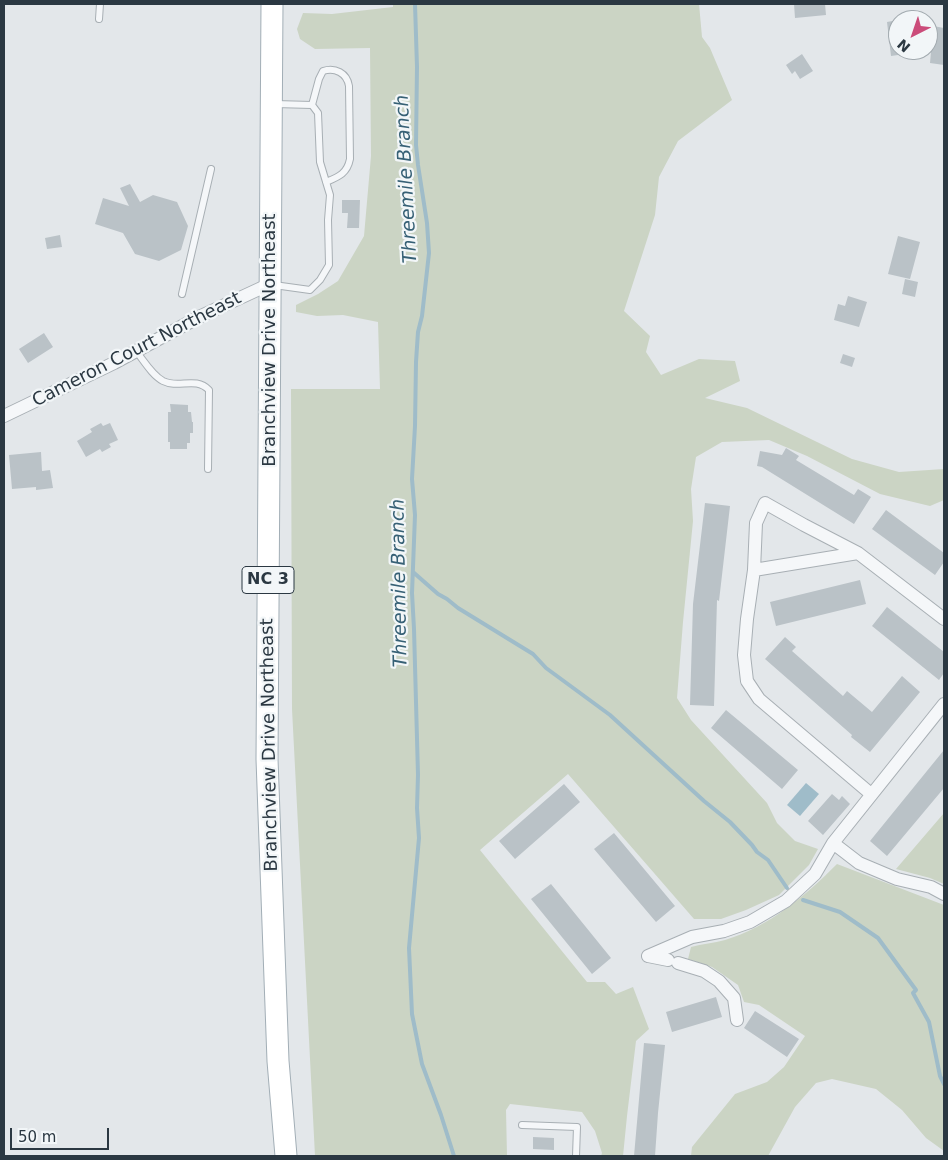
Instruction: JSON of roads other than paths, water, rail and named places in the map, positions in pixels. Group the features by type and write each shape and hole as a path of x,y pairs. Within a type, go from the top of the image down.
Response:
{"main road":[{"name":"Branchview Drive Northeast","path":"272,4 267,759 278,1061 286,1156"}],"street":[{"name":"Cameron Court Northeast","path":"4,416 106,367 201,316 270,284"},
{"path":"871,794 759,699 747,681 744,655 754,570 756,523 765,503 858,552 944,619"},
{"path":"754,570 858,552"},
{"path":"737,1020 734,998 719,981 704,971 673,961 648,956 692,937 724,931 750,922 786,902 815,874 833,843 944,704"},
{"path":"833,843 859,863 897,879 931,887 944,894"}],"lane":[{"path":"99,19 100,4"},
{"path":"312,105 318,79 323,71 342,72 346,76 349,86 349,166 340,176 326,182"},
{"path":"270,284 310,290 320,280 329,265 328,220 330,196 320,162 318,112 312,105 271,104"},
{"path":"182,294 211,169"},
{"path":"136,351 158,378 165,382 172,384 196,383 204,385 209,390 208,469"},
{"path":"522,1125 577,1127 576,1156"}],"water":[{"path":"806,783 819,794 800,816 787,805"}],"waterway":[{"name":"Threemile Branch","path":"415,4 417,67 416,145 427,223 429,253 422,316 418,332 412,479 415,515 412,593 419,838 409,948 412,1014 422,1064 454,1156"},
{"path":"413,572 438,594 458,608 533,654 546,668 610,715 704,801 730,822 757,852 768,860 787,888"},
{"path":"803,900 840,912 878,938 916,990 913,993 929,1022 940,1076 944,1084"}]}
